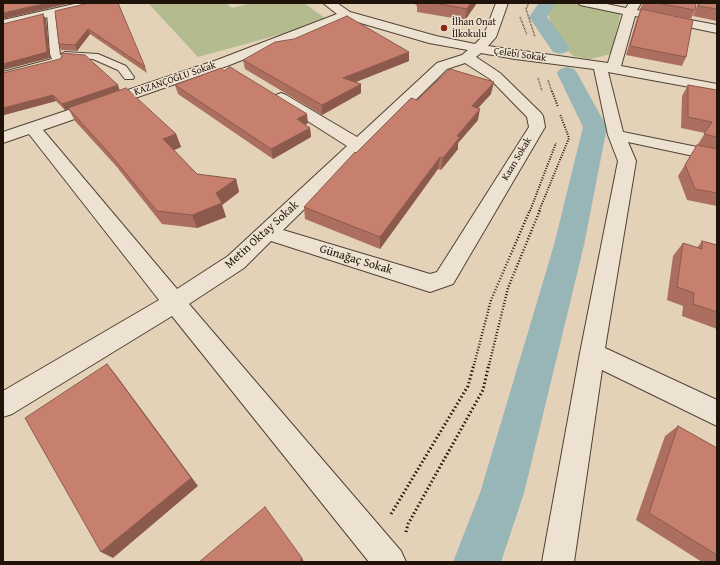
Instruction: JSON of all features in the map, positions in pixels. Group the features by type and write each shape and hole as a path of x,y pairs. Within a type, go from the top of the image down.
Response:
{"street":[{"path":"3,24 94,3"},
{"name":"Çelebi Sokak","path":"329,3 346,15 434,40 472,53 537,58 606,68 717,88"},
{"path":"472,53 490,37 502,3"},
{"path":"584,3 633,8 717,29"},
{"path":"558,562 592,353 627,161 616,135 606,68 633,8"},
{"name":"KAZANÇOĞLU Sokak","path":"3,138 32,127 228,67 346,15"},
{"name":"Metin Oktay Sokak","path":"3,405 175,302 236,262 442,66 472,53"},
{"name":"Kaan Sokak","path":"445,278 537,127 536,116 472,53"},
{"path":"268,90 359,146"},
{"path":"32,127 175,302 392,550"},
{"path":"616,135 717,156"},
{"name":"Günağaç Sokak","path":"268,232 430,283 445,278"},
{"path":"592,353 717,413"}],"lane":[{"path":"3,75 58,61 55,54 51,13"},
{"path":"55,54 95,56 122,68 129,77"}],"path":[{"path":"529,3 526,9 537,58 534,66 544,95"},
{"path":"392,550 483,390 508,288 569,138 520,16"},
{"path":"392,550 392,511 468,386 491,300 527,218 558,138"}],"green space":[{"path":"148,3 226,3 232,8 251,3 304,3 329,21 198,57"},
{"path":"551,3 570,3 621,12 611,54 590,59 573,56 564,46 551,24 547,11"}],"building":[{"path":"3,3 47,3 3,13"},
{"path":"89,3 118,3 145,67 88,29 75,45 59,44 55,11"},
{"path":"435,3 471,3 467,9"},
{"path":"657,3 696,3 695,10"},
{"path":"699,3 717,3 717,9 698,6"},
{"path":"641,9 693,20 686,57 630,46"},
{"path":"43,14 47,52 3,64 3,24"},
{"path":"347,16 409,52 343,78 361,84 322,105 243,60 275,42 294,39"},
{"path":"61,53 85,55 118,85 62,104 53,95 3,108 3,73 60,59 62,56"},
{"path":"230,67 307,114 297,119 310,128 271,149 175,85 221,68 224,71"},
{"path":"450,69 494,82 472,106 480,109 457,136 460,137 443,158 440,157 380,237 304,207 355,152 356,153 411,98 417,100"},
{"path":"688,85 717,90 717,137 704,134 712,122 688,117"},
{"path":"126,88 176,134 163,139 197,174 236,179 216,193 222,203 192,215 157,211 109,153 68,108"},
{"path":"697,145 717,149 717,193 695,189 685,165"},
{"path":"702,241 717,245 717,312 693,304 694,293 677,287 683,243 702,249"},
{"path":"107,364 191,478 101,552 25,418"},
{"path":"678,426 717,448 717,555 649,513"},
{"path":"265,507 302,558 299,562 199,562"}],"waterway":[{"path":"547,3 538,17 560,48"},
{"path":"477,562 502,493 569,245 595,127 567,73"}],"place":[{"name":"İlhan Onat İlkokulu","path":"444,28"}]}
